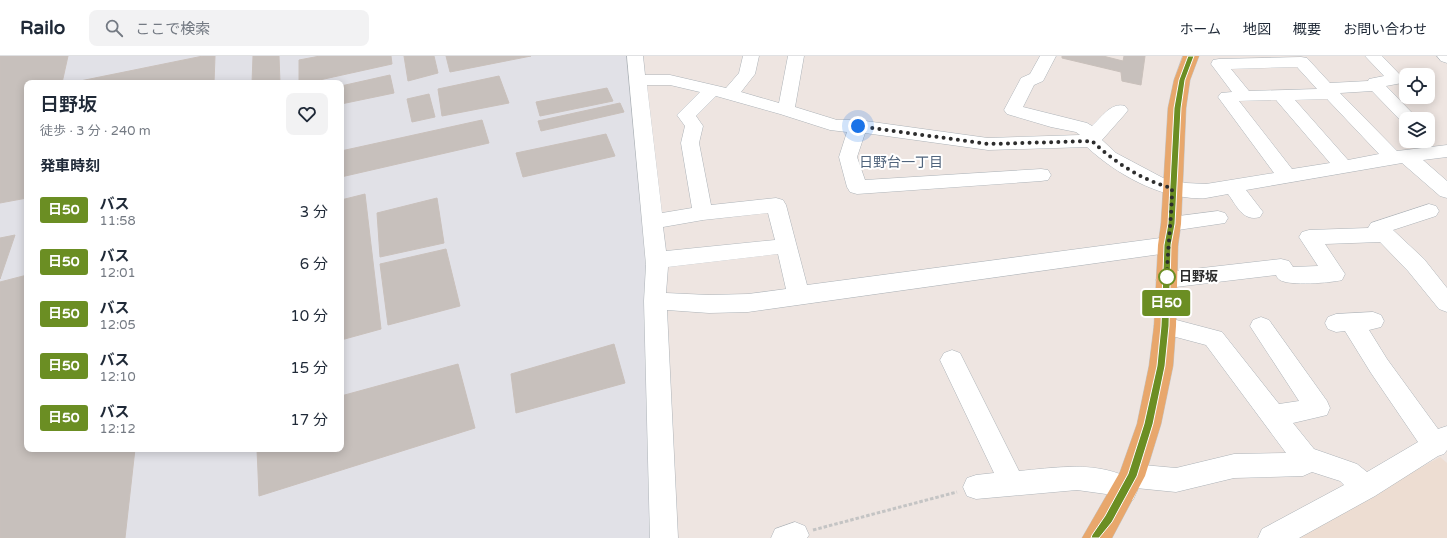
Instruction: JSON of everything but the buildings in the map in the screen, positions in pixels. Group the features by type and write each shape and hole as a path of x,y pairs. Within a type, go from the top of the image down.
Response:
{"main road":[{"path":"1096,538 1128,483 1144,441 1161,366 1165,326 1169,234 1179,94 1186,67 1191,56"}],"street":[{"path":"635,56 657,260 655,301 664,538"},
{"path":"703,213 690,143 694,126 686,115 747,74 751,56"},
{"path":"786,110 796,56"},
{"path":"1372,56 1396,79 1375,83 1376,86"},
{"path":"1047,58 1037,77 1028,82 1013,110 1051,121 1081,127 1086,130 1092,141 1109,157 1160,185 1172,188 1206,191 1440,150"},
{"path":"1244,96 1219,64 1301,59 1328,91 1399,157 1447,191"},
{"path":"638,80 670,80 722,92 836,126 858,126 982,143 1092,141"},
{"path":"1287,176 1227,96 1281,95 1376,86"},
{"path":"1376,86 1402,112"},
{"path":"1281,95 1344,167"},
{"path":"1092,141 1094,135 1119,110"},
{"path":"858,126 848,156 857,187 1041,175"},
{"path":"982,143 998,178"},
{"path":"1232,186 1253,212"},
{"path":"652,222 703,213 776,205 798,295"},
{"path":"1430,211 1378,228 1416,265 1447,303"},
{"path":"655,301 709,304 748,303 1169,234 1218,218"},
{"path":"1167,280 1281,267 1293,281 1334,274 1309,237 1384,235"},
{"path":"657,260 786,246"},
{"path":"1272,538 1366,487 1444,440 1378,366 1354,322"},
{"path":"1165,326 1214,338 1305,458 1348,472 1366,487"},
{"path":"1260,326 1318,408 1273,416"},
{"path":"952,360 1012,484"},
{"path":"976,487 1077,478 1111,483 1176,480 1234,466 1303,464 1305,458"}],"path":[{"path":"790,536 976,487"}],"shaded area":[{"path":"0,56 627,56 646,266 652,538 0,538"},
{"path":"1440,457 1447,463 1447,538 1292,538"}],"bus line":[{"name":"日50","path":"1096,538 1132,476 1144,441 1161,366 1165,326 1168,245 1171,224 1177,108 1182,80 1191,56"}],"place":[{"name":"日野坂","path":"1167,277"}],"district":[{"name":"日野台一丁目","path":"901,162"}],"route":[{"path":"858,126 988,144 1092,141 1109,157 1160,185 1172,188 1167,280 1167,277"}]}
